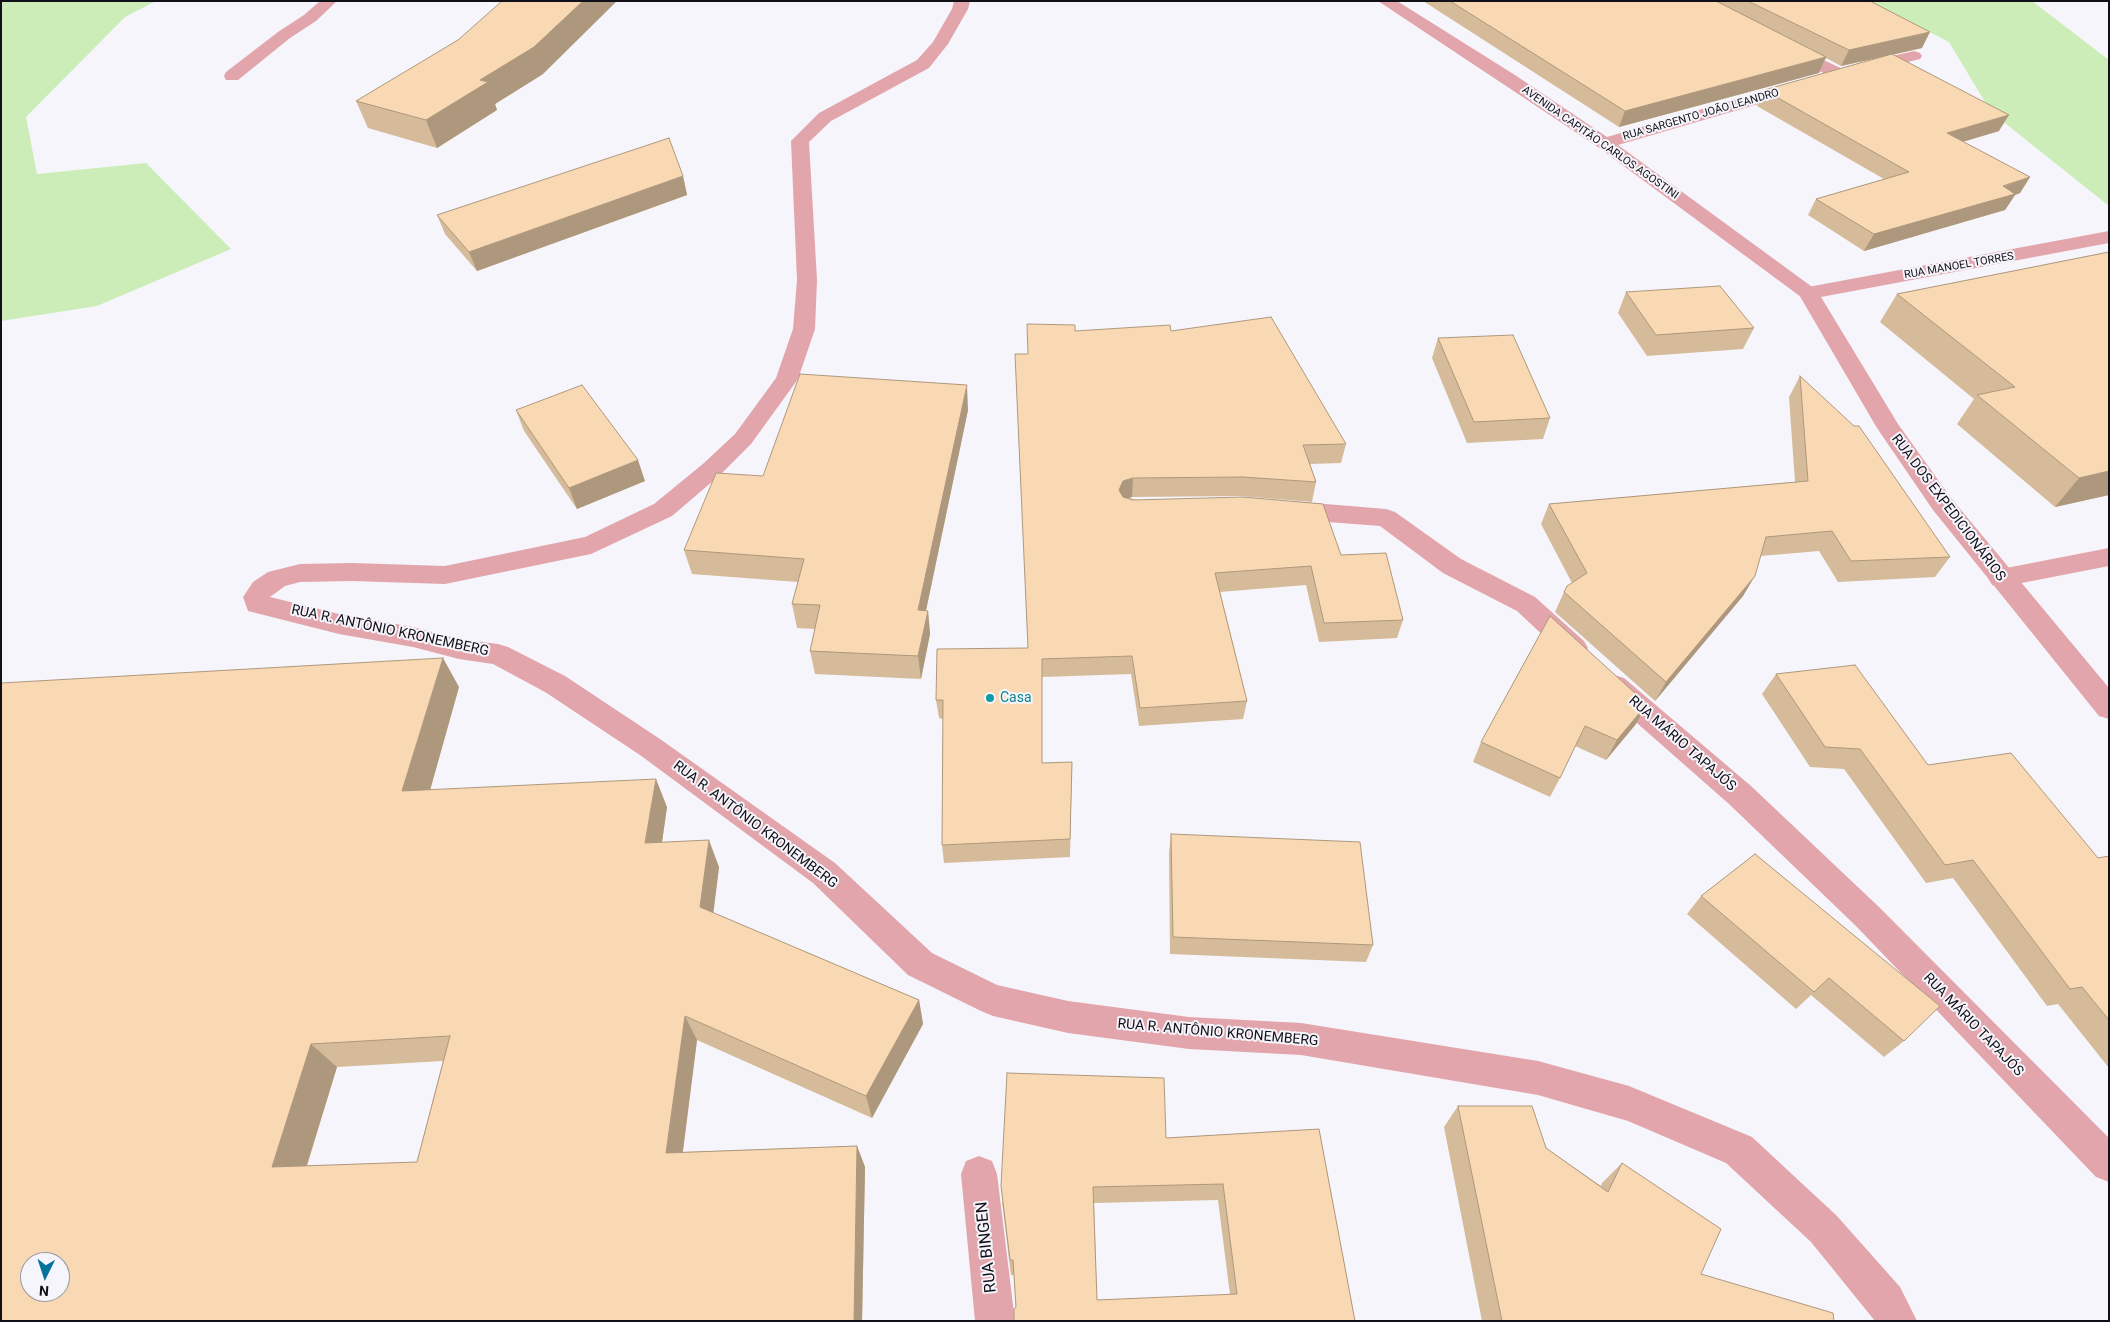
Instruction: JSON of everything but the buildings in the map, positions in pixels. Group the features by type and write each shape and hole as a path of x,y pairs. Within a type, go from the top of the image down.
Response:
{"street":[{"path":"232,76 284,35 310,18 329,1"},
{"name":"RUA R. ANTÔNIO KRONEMBERG","path":"962,1 960,9 949,25 940,44 922,64 825,118 800,141 807,280 804,328 787,379 743,439 712,469 663,510 591,545 445,575 352,572 300,573 278,579 262,589 256,597 257,604 339,624 413,637 459,649 498,654 555,684 650,747 824,873 920,964 993,1000 1068,1017 1189,1033 1300,1039 1538,1078 1629,1104 1740,1150 1824,1229 1886,1300 1898,1321"},
{"name":"AVENIDA CAPITÃO CARLOS AGOSTINI","path":"1386,1 1509,79 1604,143 1808,293"},
{"path":"1771,40 1839,74"},
{"name":"RUA SARGENTO JOÃO LEANDRO","path":"1604,143 1839,74 1914,56"},
{"name":"RUA MANOEL TORRES","path":"1808,293 2109,237"},
{"name":"RUA DOS EXPEDICIONÁRIOS","path":"1808,293 1889,428 1942,504 2109,708"},
{"name":"RUA MÁRIO TAPAJÓS","path":"1259,508 1386,518 1452,566 1526,604 1614,685 1740,795 1868,917 2109,1164"},
{"path":"2001,578 2109,557"},
{"name":"RUA BINGEN","path":"979,1174 995,1321"}],"green space":[{"path":"1,1 156,1 125,17 26,117 37,174 146,163 231,249 97,306 1,321"},
{"path":"1869,1 2032,1 2109,60 2109,206 1991,112 1949,42"}],"place":[{"name":"Casa","path":"990,698"}]}
